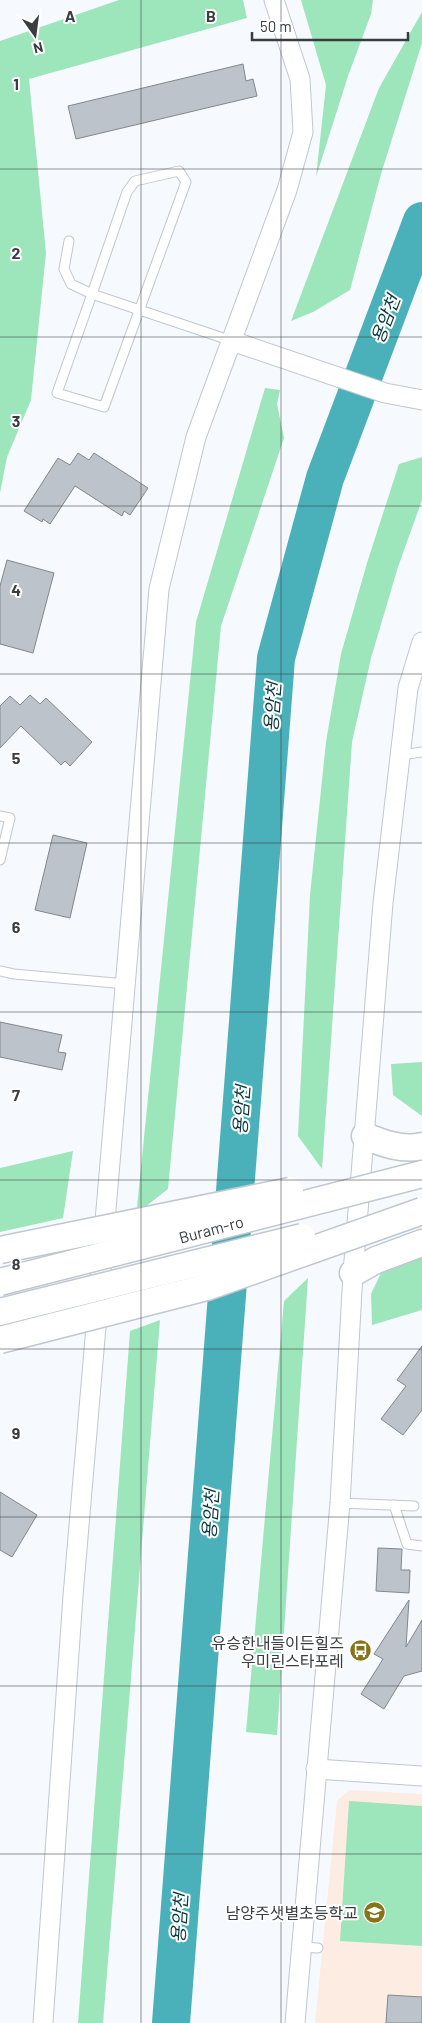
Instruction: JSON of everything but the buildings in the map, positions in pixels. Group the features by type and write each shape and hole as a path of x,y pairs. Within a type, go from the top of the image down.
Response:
{"street":[{"path":"43,2023 73,1596 159,589 196,437 288,190 303,132 300,79 274,0"},
{"path":"232,341 385,393 422,400"},
{"path":"295,2023 309,1947 316,1769 340,1502 353,1273 383,903 408,688 422,642"},
{"path":"365,1136 388,1145 415,1148 422,1146"},
{"path":"0,1250 304,1188 422,1170"},
{"name":"Buram-ro","path":"0,1282 422,1174"},
{"name":"Buram-ro","path":"0,1312 422,1206"},
{"path":"0,1340 206,1287 422,1211"},
{"path":"353,1273 376,1260 422,1243"},
{"path":"316,1769 422,1776"}],"lane":[{"path":"179,171 186,182 139,310 104,407 57,393 127,192 135,181 179,171"},
{"path":"69,241 64,269 71,284 92,294 232,341"},
{"path":"401,755 422,752"},
{"path":"0,816 10,818 0,860"},
{"path":"0,971 14,974 126,984"},
{"path":"340,1502 414,1506"},
{"path":"394,1505 407,1544 422,1546"}],"shaded area":[{"name":"남양주샛별초등학교","path":"349,1790 422,1794 422,2023 315,2023 337,1801"}],"green space":[{"path":"119,0 243,0 247,18 29,79 46,253 31,400 7,457 0,493 0,41"},
{"path":"301,0 373,0 371,14 348,76 316,177 326,85"},
{"path":"422,12 422,43 381,174 350,290 313,312 291,321 379,88"},
{"path":"265,388 280,390 277,404 284,438 221,626 168,1189 145,1207 137,1207 196,622"},
{"path":"422,457 422,500 398,567 371,658 352,742 322,1169 298,1136 310,895 326,742 341,654 367,563 399,464"},
{"path":"422,1062 422,1116 393,1095 391,1064"},
{"path":"73,1151 63,1218 0,1232 0,1168"},
{"path":"422,1253 422,1310 372,1325 371,1294 381,1273"},
{"path":"308,1278 277,1735 246,1732 284,1301"},
{"path":"160,1320 103,2023 78,2023 130,1331"},
{"path":"349,1801 422,1806 422,1946 340,1941"}],"waterway":[{"name":"용암천","path":"171,2023 276,658 325,478 422,221"}],"place":[{"name":"유승한내들이든힐즈 우미린스타포레","path":"360,1651"},
{"name":"남양주샛별초등학교","path":"374,1912"}]}
